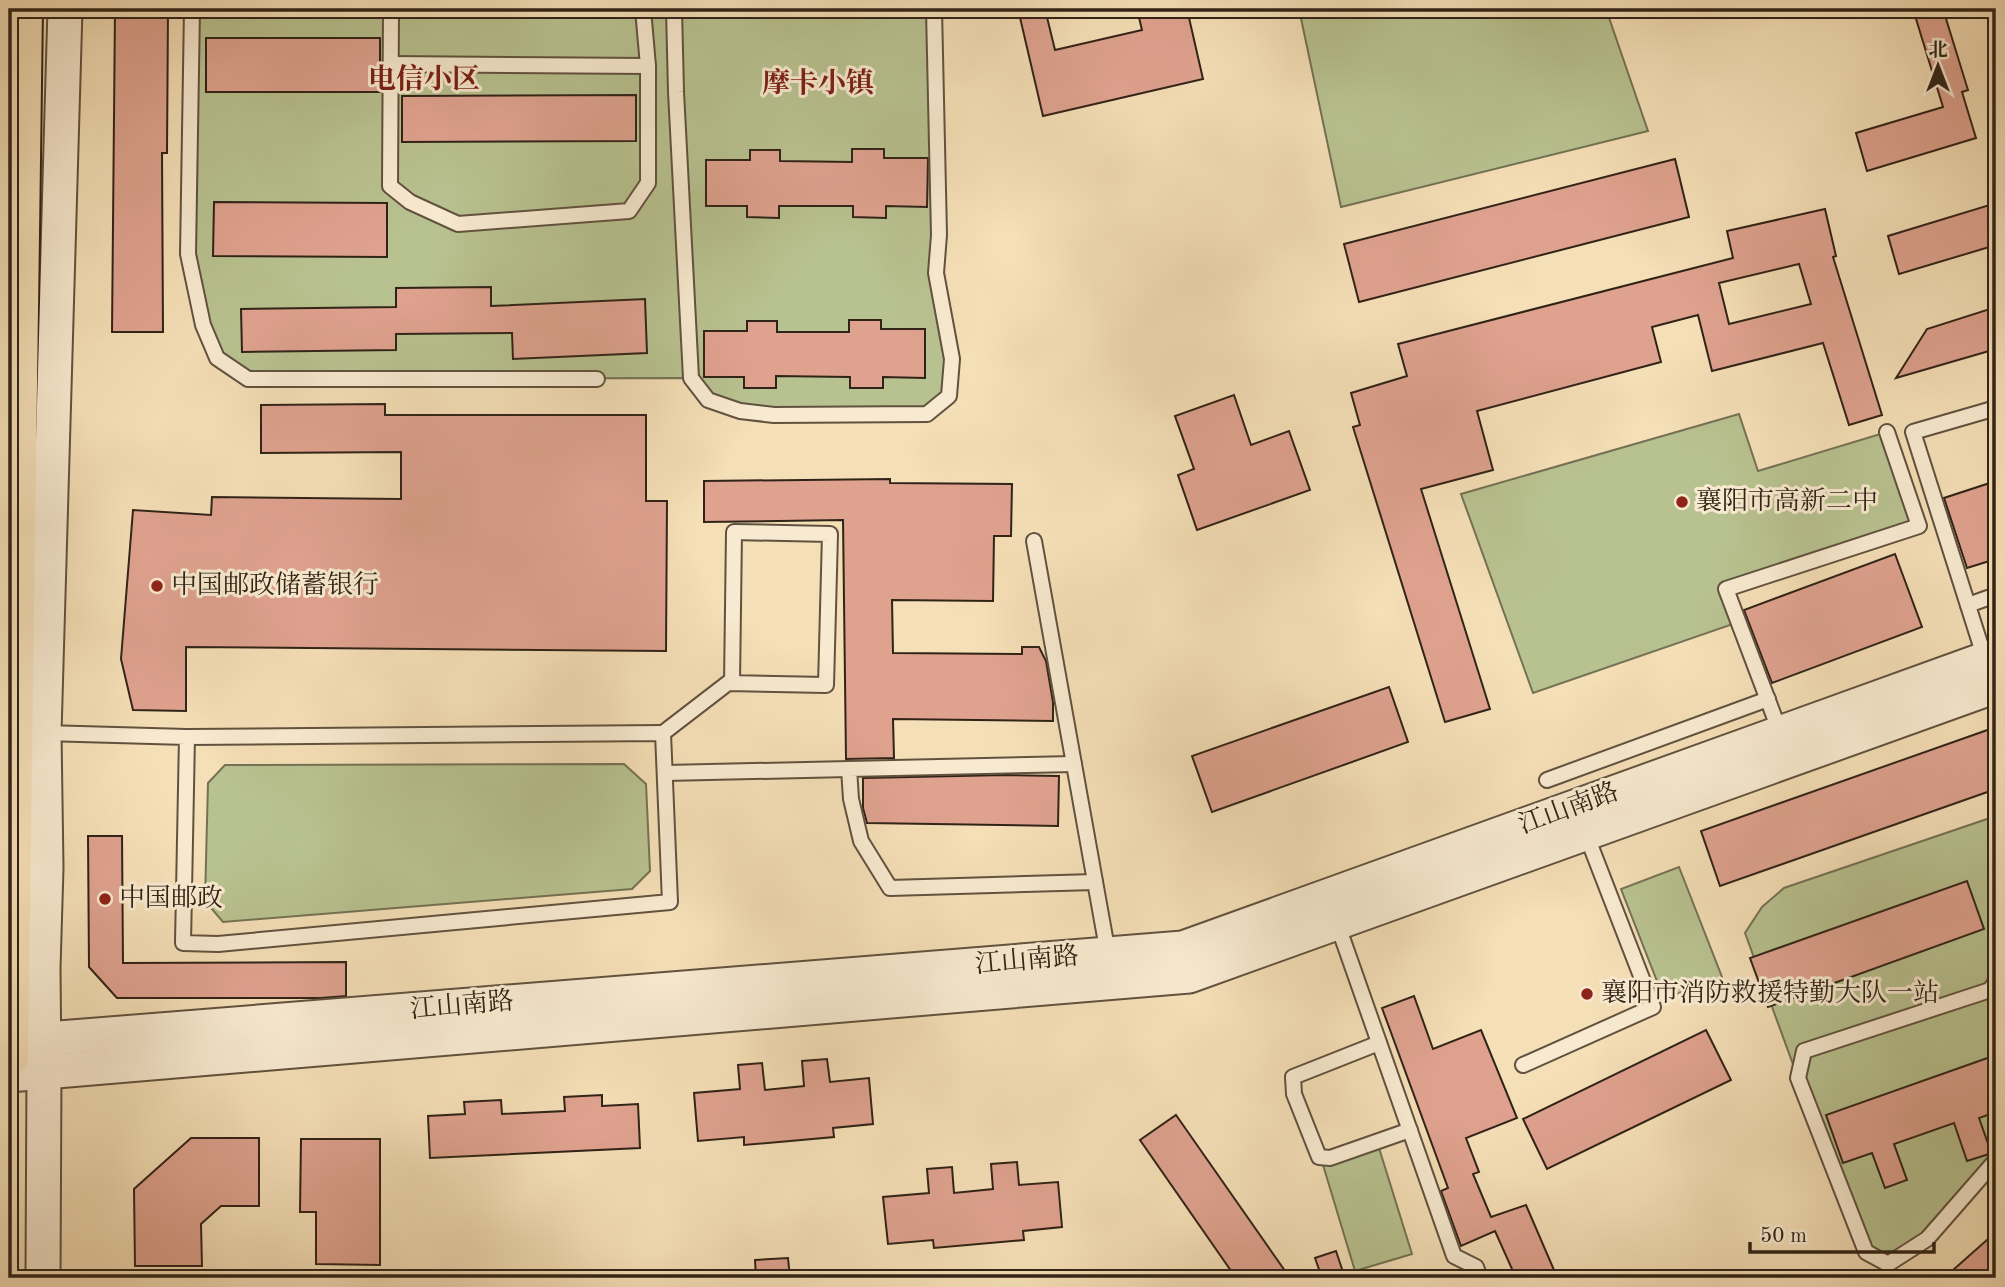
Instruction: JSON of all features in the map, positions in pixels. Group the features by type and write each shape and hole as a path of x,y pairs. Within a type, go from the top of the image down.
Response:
{"highway":[{"path":"9,1057 27,1049 23,9"}],"street":[{"path":"43,1278 27,1049 43,968 46,868 44,733 65,9"},
{"name":"江山南路","path":"27,1049 1189,976 1586,834 1993,666"},
{"name":"江山南路","path":"27,1049 1182,948 1780,733 1993,666"},
{"name":"江山南路","path":"9,1075 27,1049"}],"lane":[{"path":"192,9 188,254 203,325 217,358 248,379 597,379"},
{"path":"391,9 390,186 410,202 458,225 629,211 648,183 648,66 643,9"},
{"path":"674,9 691,378 708,400 740,411 788,415 927,415 949,396 952,359 936,273 939,235 934,9"},
{"path":"390,64 648,66"},
{"path":"1993,666 1968,605 1913,432 1996,408"},
{"path":"1780,733 1726,589 1919,526 1887,432"},
{"path":"44,733 187,737 663,733 728,683 826,685 830,534 734,532 732,683"},
{"path":"1034,541 1108,954"},
{"path":"1968,605 1996,594"},
{"path":"1547,780 1768,699"},
{"path":"187,737 183,943 218,944 670,902 663,733"},
{"path":"665,773 1074,764"},
{"path":"849,769 851,799 861,841 890,888 1096,882"},
{"path":"1523,1065 1653,1007 1586,834"},
{"path":"1337,923 1454,1256 1476,1267 1480,1278"},
{"path":"1994,990 1804,1051 1798,1079 1867,1252 1888,1264 1927,1239 1996,1160"},
{"path":"1379,1043 1293,1077 1294,1094 1320,1157 1330,1158 1410,1130"}],"green space":[{"path":"192,9 934,9 939,235 949,396 927,414 774,415 708,400 691,378 248,379 217,358 188,255"},
{"path":"1299,9 1606,9 1648,131 1341,207"},
{"path":"1739,414 1758,471 1887,432 1919,526 1727,589 1739,622 1533,693 1461,494"},
{"path":"624,764 646,784 650,871 632,889 223,922 205,901 208,783 225,765"},
{"path":"1996,816 1996,1160 1927,1239 1888,1264 1866,1252 1745,933 1762,907 1784,888"},
{"path":"1679,867 1722,977 1664,999 1621,889"},
{"path":"1379,1148 1412,1254 1355,1271 1323,1165"}],"building":[{"path":"115,9 168,9 167,153 162,153 163,332 112,332"},
{"path":"1018,9 1045,9 1055,50 1142,30 1137,9 1187,9 1203,79 1043,116"},
{"path":"1913,9 1943,9 1968,90 1962,92 1976,138 1867,171 1856,133 1943,107"},
{"path":"206,38 380,38 380,92 206,92"},
{"path":"636,95 636,141 402,142 402,96"},
{"path":"852,149 884,149 884,158 928,158 927,207 886,206 886,218 853,217 853,206 779,206 779,218 747,217 747,206 706,206 706,160 750,160 750,150 780,150 780,161 852,162"},
{"path":"1675,159 1689,217 1359,302 1344,244"},
{"path":"214,202 387,203 387,257 213,256"},
{"path":"1996,203 1996,245 1899,274 1888,236"},
{"path":"1825,209 1836,256 1833,257 1882,415 1849,425 1823,343 1712,371 1698,315 1652,327 1661,362 1477,411 1493,470 1421,489 1490,709 1445,722 1353,427 1360,425 1351,393 1407,376 1398,344 1733,258 1727,231","holes":["1799,264 1811,304 1729,324 1719,283"]},
{"path":"491,287 491,306 645,299 647,353 513,359 512,333 396,334 396,350 242,352 241,309 396,307 396,288"},
{"path":"1996,307 1996,349 1896,378 1927,329"},
{"path":"849,320 881,320 881,329 925,329 925,378 883,377 883,388 850,388 850,377 776,376 776,388 744,388 744,377 704,377 704,331 747,331 747,321 777,321 777,332 849,332"},
{"path":"1234,395 1251,445 1289,431 1310,490 1197,530 1178,475 1194,469 1175,416"},
{"path":"385,404 385,415 646,415 646,501 667,501 666,651 186,647 186,711 133,710 121,659 133,510 211,515 212,497 401,499 401,452 261,453 261,405"},
{"path":"890,479 890,483 1012,484 1011,536 994,536 993,601 892,600 893,653 1022,654 1022,647 1039,647 1046,661 1053,702 1053,721 893,719 894,758 846,759 843,520 704,522 704,481"},
{"path":"1996,481 1996,559 1967,568 1944,498"},
{"path":"1895,554 1922,627 1772,683 1744,610"},
{"path":"1389,687 1408,742 1212,812 1192,756"},
{"path":"1996,727 1996,789 1720,886 1701,831"},
{"path":"1059,776 1058,826 867,823 863,808 863,778"},
{"name":"中国邮政","path":"88,836 122,836 123,963 346,962 346,996 117,998 89,967"},
{"path":"1967,881 1984,929 1768,1007 1750,958"},
{"path":"1414,996 1433,1049 1481,1030 1517,1118 1466,1138 1479,1172 1473,1174 1491,1217 1526,1205 1554,1270 1534,1278 1516,1278 1495,1231 1461,1246 1441,1191 1448,1188 1382,1008"},
{"path":"1706,1030 1731,1080 1547,1169 1523,1119"},
{"path":"1996,1055 1996,1112 1979,1118 1991,1152 1989,1154 1967,1161 1954,1123 1894,1144 1907,1180 1885,1188 1872,1153 1843,1163 1826,1115"},
{"path":"827,1059 830,1082 869,1078 873,1124 833,1128 834,1137 744,1145 744,1137 698,1141 694,1093 740,1089 738,1065 762,1063 765,1090 804,1086 802,1061"},
{"path":"602,1095 602,1106 638,1104 640,1148 430,1158 428,1116 465,1114 464,1102 501,1100 502,1114 565,1111 564,1097"},
{"path":"1176,1115 1290,1278 1236,1278 1140,1140"},
{"path":"191,1138 259,1138 259,1206 221,1206 201,1224 202,1266 135,1266 134,1189"},
{"path":"301,1139 380,1139 380,1265 316,1264 316,1212 300,1212"},
{"path":"1017,1162 1019,1185 1058,1182 1062,1227 1023,1231 1024,1240 934,1248 933,1240 888,1244 883,1197 929,1193 927,1169 952,1167 954,1193 993,1189 991,1164"},
{"path":"1996,1232 1996,1278 1944,1278"},
{"path":"1336,1251 1345,1278 1322,1278 1315,1258"},
{"path":"788,1258 790,1278 756,1278 755,1260"}],"place":[{"name":"襄阳市高新二中","path":"1682,502"},
{"name":"中国邮政储蓄银行","path":"157,586"},
{"name":"中国邮政","path":"105,899"},
{"name":"襄阳市消防救援特勤大队一站","path":"1587,994"}],"district":[{"name":"电信小区","path":"424,81"},
{"name":"摩卡小镇","path":"818,85"}]}
